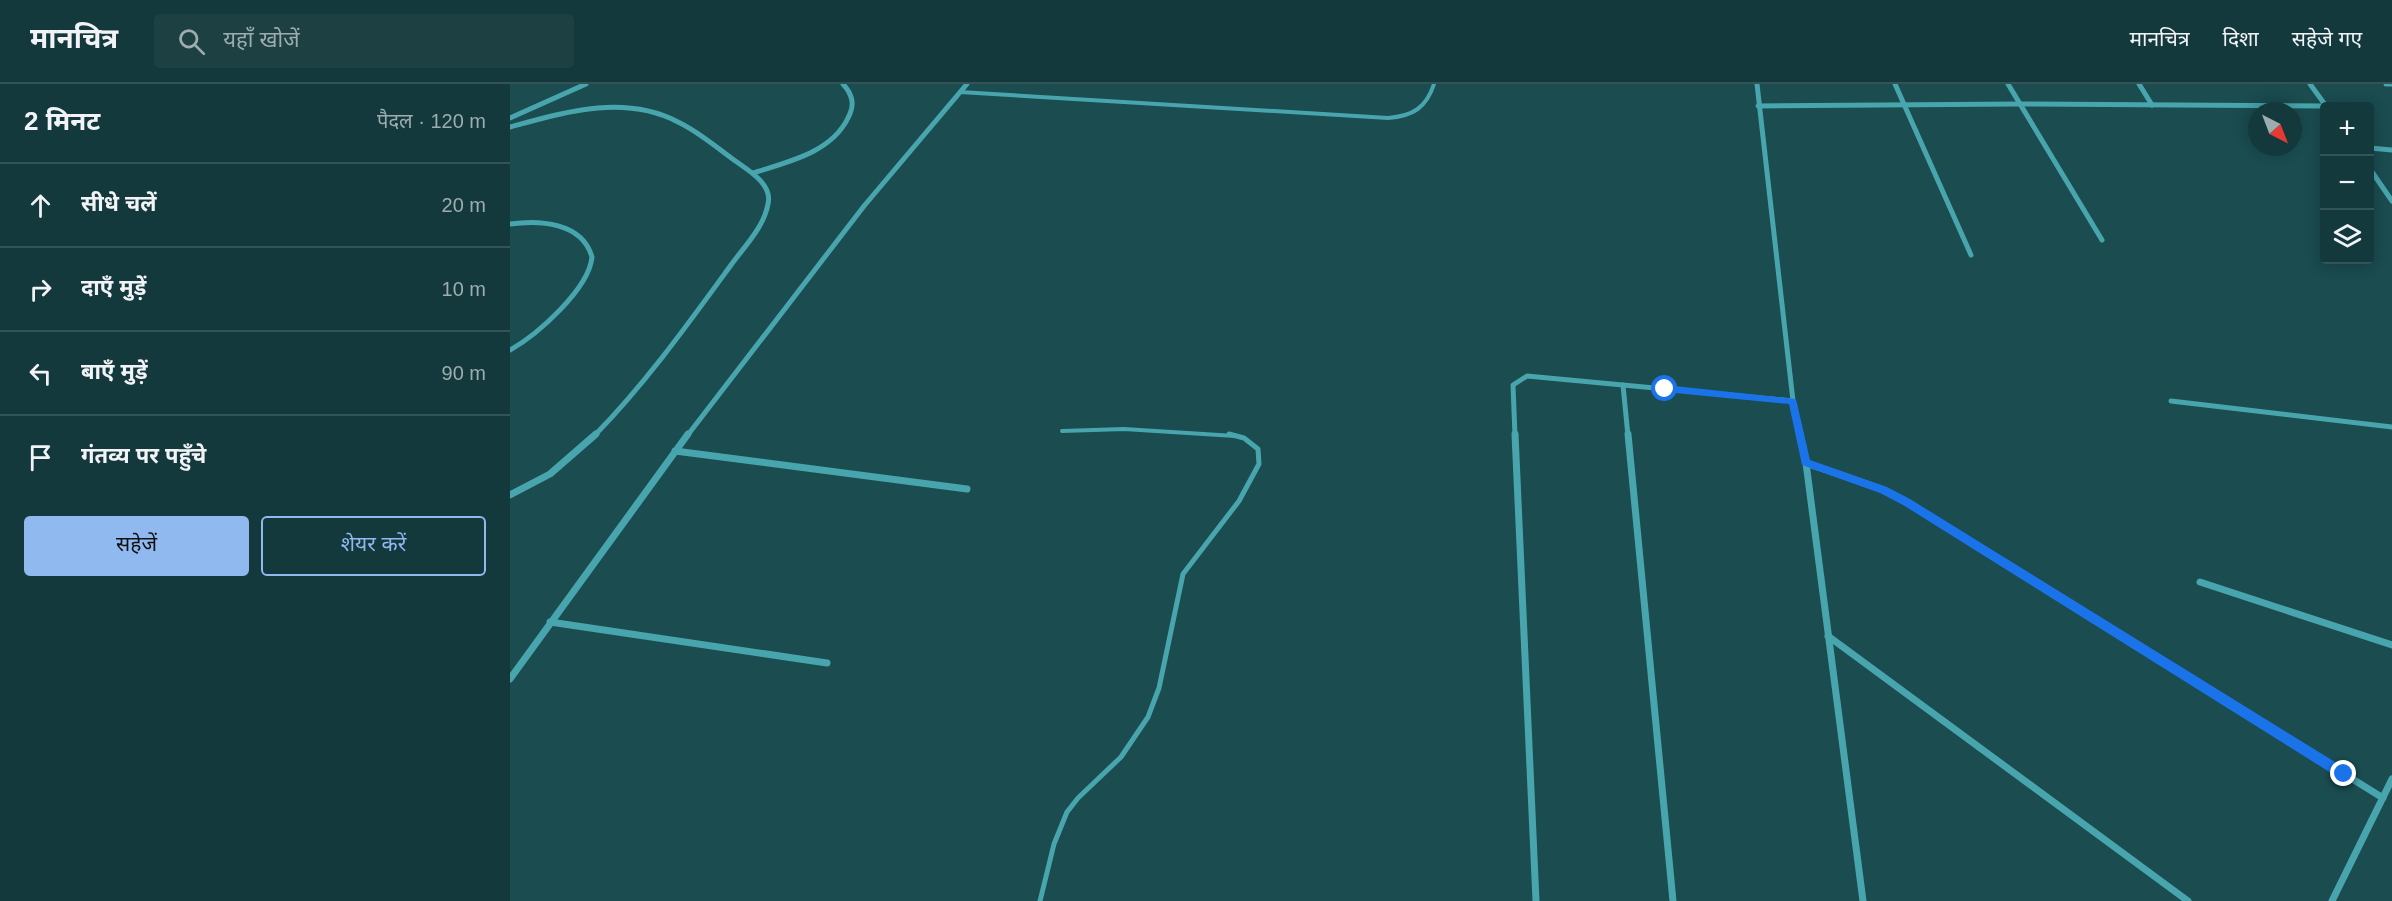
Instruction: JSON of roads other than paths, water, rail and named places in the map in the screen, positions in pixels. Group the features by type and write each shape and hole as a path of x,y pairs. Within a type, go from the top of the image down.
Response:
{"street":[{"path":"510,118 586,84"},
{"path":"753,173 805,154 841,133 854,104 852,94 843,84"},
{"path":"510,679 675,451 864,206 967,84"},
{"path":"1757,84 1793,401 1806,463 1863,901"},
{"path":"1895,84 1971,255"},
{"path":"2008,84 2102,240"},
{"path":"2139,84 2152,105"},
{"path":"2310,84 2323,102"},
{"path":"2386,84 2392,84"},
{"path":"1758,106 2019,104 2320,106"},
{"path":"510,127 573,112 603,108 647,111 667,116 694,130 753,173 766,190 769,200 765,217 663,356 600,431 574,456 548,476 510,495"},
{"path":"2374,148 2392,150"},
{"path":"2374,175 2392,201"},
{"path":"510,224 540,221 557,223 572,230 590,250 592,259 588,270 554,319 510,350"},
{"path":"1536,901 1513,386 1516,381 1527,376 1793,401"},
{"path":"1623,385 1673,901"},
{"path":"2171,401 2392,427"},
{"path":"675,451 967,489"},
{"path":"1806,463 1884,490 1906,502 2383,798"},
{"path":"2200,582 2392,645"},
{"path":"550,622 826,663"},
{"path":"1828,636 2188,901"},
{"path":"2332,901 2392,779"}],"lane":[{"path":"960,92 1388,118 1405,116 1424,107 1434,84"},
{"path":"1040,901 1058,834 1067,812 1077,799 1115,764 1150,715 1160,686 1183,574 1239,501 1260,464 1258,449 1252,442 1229,434 1124,429 1062,431"}]}
